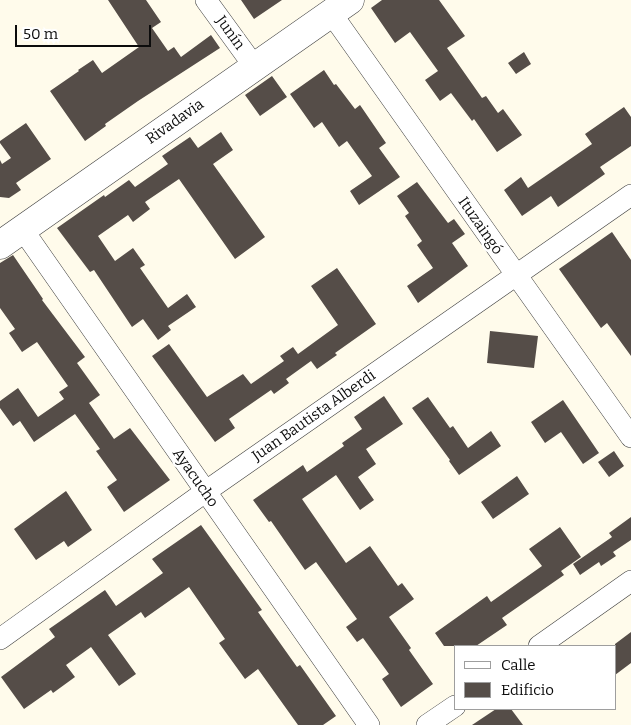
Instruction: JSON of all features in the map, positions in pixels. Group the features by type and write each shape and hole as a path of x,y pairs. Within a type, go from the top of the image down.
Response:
{"street":[{"name":"Junín","path":"206,0 254,66"},
{"name":"Rivadavia","path":"0,245 341,7"},
{"name":"Ituzaingó","path":"341,7 516,276 631,437"},
{"name":"Juan Bautista Alberdi","path":"0,639 205,492 631,195"},
{"name":"Ayacucho","path":"23,230 368,725"},
{"path":"540,645 631,581"},
{"path":"427,725 454,707"}],"building":[{"path":"108,0 146,0 161,22 152,28 168,51 174,47 181,57 211,35 220,48 138,101 105,124 106,126 85,141 50,91 93,60 102,73 139,47"},
{"path":"241,0 282,0 254,19"},
{"path":"382,0 439,0 465,36 447,48 482,98 486,96 498,113 503,109 522,135 497,152 474,119 472,121 451,93 440,101 425,80 438,71 410,32 395,43 371,8"},
{"path":"524,52 531,64 516,74 508,63"},
{"path":"324,70 334,85 336,84 355,109 360,105 386,143 379,148 400,177 359,205 350,191 372,176 347,141 339,147 322,122 314,128 290,94"},
{"path":"272,76 287,97 260,116 245,95"},
{"path":"624,107 631,117 631,146 600,167 605,174 558,207 551,196 522,216 504,190 521,177 528,188 592,144 585,134"},
{"path":"26,123 51,159 16,183 21,190 9,198 0,197 0,160 2,164 11,158 0,141"},
{"path":"221,132 233,150 213,164 265,237 235,259 179,179 145,202 150,209 133,222 128,215 98,236 115,261 133,248 145,265 140,268 168,308 187,294 196,307 168,326 171,330 158,340 143,319 132,327 94,270 90,272 57,228 129,180 135,187 168,164 162,156 190,137 198,148"},
{"path":"417,182 448,223 454,219 465,234 452,243 468,266 418,303 407,286 433,268 417,245 422,241 405,216 409,213 397,196"},
{"path":"612,232 631,260 631,356 607,323 601,328 559,269"},
{"path":"13,255 42,300 85,357 77,363 100,395 89,403 114,439 130,428 170,480 124,512 107,487 117,480 96,451 100,449 75,414 34,442 20,421 13,426 0,408 0,401 18,388 38,417 64,399 59,392 68,386 37,342 22,352 9,333 15,329 0,308 0,263"},
{"path":"337,268 376,324 335,353 337,355 317,369 311,361 286,379 289,383 274,394 271,390 229,419 235,428 215,442 152,356 169,344 207,397 243,374 251,384 284,361 280,356 293,347 298,354 338,325 311,286"},
{"path":"490,331 538,336 534,368 487,363"},
{"path":"384,396 403,424 366,449 376,464 358,477 374,500 360,510 336,475 302,499 346,563 370,546 398,586 402,583 414,599 389,617 433,684 401,707 382,679 389,674 363,638 357,642 346,627 357,619 316,562 305,570 271,521 269,522 253,500 303,465 307,472 344,446 342,443 362,429 354,417"},
{"path":"428,397 450,428 453,426 468,448 491,431 501,446 459,475 412,408"},
{"path":"563,400 599,453 583,464 561,432 545,443 531,422"},
{"path":"614,451 624,466 609,477 598,462"},
{"path":"517,476 529,494 493,519 481,502"},
{"path":"66,491 92,530 68,547 64,541 36,560 14,529"},
{"path":"631,517 631,540 613,552 616,556 601,566 599,562 580,575 573,564 612,537 609,533"},
{"path":"201,525 262,610 258,612 297,667 300,665 336,716 323,725 298,725 258,669 245,679 219,643 225,639 189,587 145,618 141,612 108,635 136,674 119,686 91,647 66,665 75,677 53,693 51,690 24,709 1,677 55,637 49,629 105,590 116,606 163,573 152,559"},
{"path":"560,527 581,557 561,571 564,575 502,618 507,625 477,645 444,646 435,633 487,596 491,602 542,566 529,549"},
{"path":"631,632 631,663 616,674 616,645"},
{"path":"494,710 512,710 523,725 472,725"}]}
